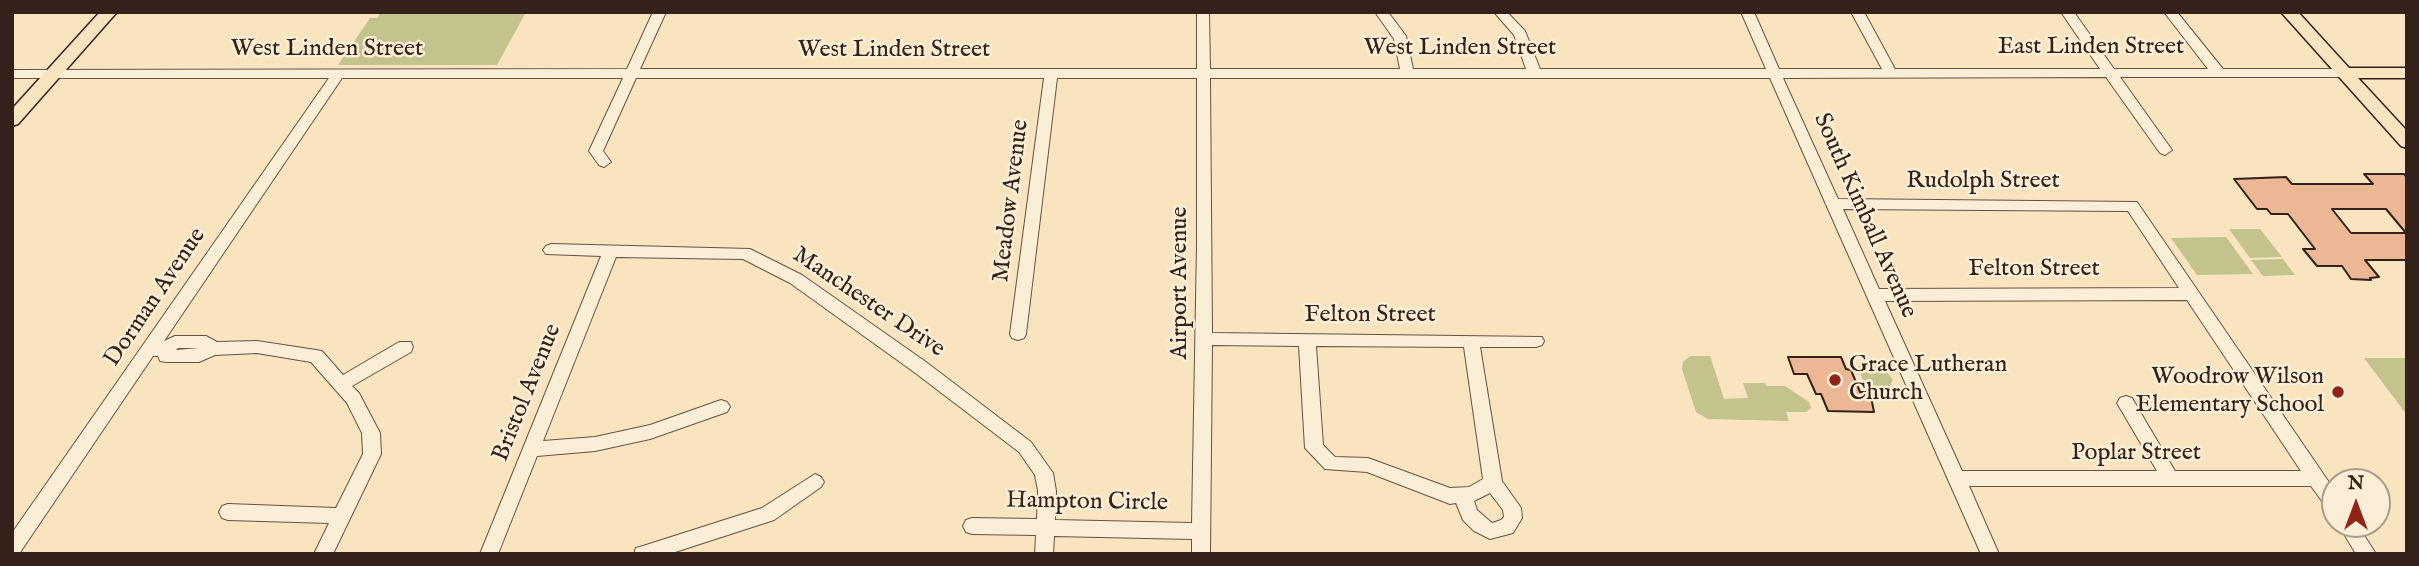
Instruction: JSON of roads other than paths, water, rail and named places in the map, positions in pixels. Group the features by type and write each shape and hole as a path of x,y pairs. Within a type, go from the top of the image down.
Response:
{"main road":[{"path":"12,120 109,12"},
{"path":"2289,12 2407,142"},
{"name":"East Linden Street","path":"2343,73 2407,73"}],"street":[{"path":"604,162 596,151 660,12"},
{"name":"Airport Avenue","path":"1201,554 1204,340 1203,12"},
{"path":"1381,12 1401,39 1407,72"},
{"path":"1500,12 1520,34 1534,72"},
{"name":"South Kimball Avenue","path":"1747,12 1990,554"},
{"path":"1857,12 1890,72"},
{"path":"2067,12 2165,150"},
{"path":"2170,12 2218,72"},
{"name":"West Linden Street","path":"12,74 1775,72"},
{"name":"East Linden Street","path":"1775,72 2343,73"},
{"name":"Dorman Avenue","path":"12,549 158,350 339,73"},
{"name":"Meadow Avenue","path":"1018,334 1051,73"},
{"name":"Rudolph Street","path":"1834,204 2132,206 2193,294"},
{"name":"Manchester Drive","path":"551,250 745,253 796,279 1025,447 1044,473 1044,554"},
{"name":"Bristol Avenue","path":"489,554 611,250"},
{"path":"2193,294 2321,485"},
{"name":"Felton Street","path":"1874,295 2193,294"},
{"name":"Felton Street","path":"1204,340 1536,341"},
{"path":"1307,340 1314,448 1331,464 1368,465 1450,496 1471,495 1493,483"},
{"path":"1463,495 1469,514 1490,531 1507,527 1513,518 1512,508 1493,483 1471,341"},
{"path":"158,350 166,356 199,356 213,349 257,347 316,356 353,398 371,433 372,454 323,554"},
{"path":"341,384 405,347"},
{"path":"2126,403 2170,478"},
{"path":"532,449 595,444 650,432 722,407"},
{"name":"Poplar Street","path":"1955,479 2316,478"},
{"path":"643,554 768,514 815,482"},
{"path":"228,512 342,516"},
{"name":"Hampton Circle","path":"972,526 1201,531"},
{"path":"2356,538 2367,554"}],"place":[{"name":"Grace Lutheran Church","path":"1835,380"},
{"name":"Woodrow Wilson Elementary School","path":"2338,392"}]}
